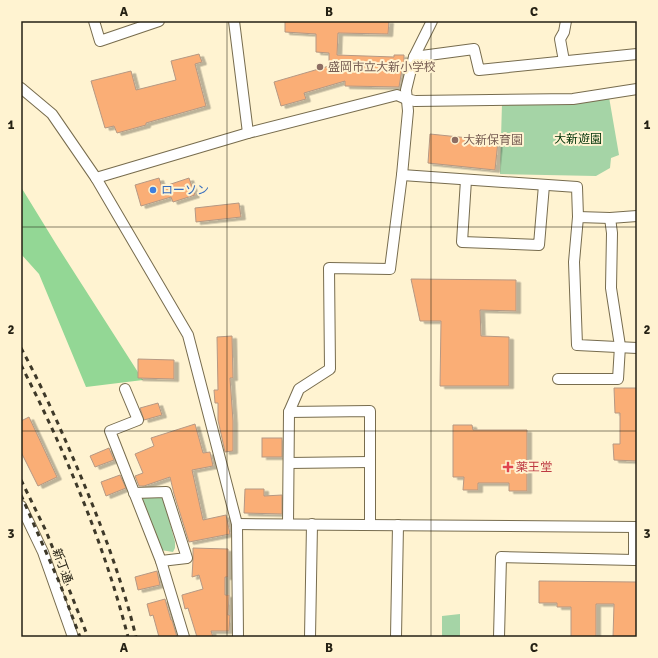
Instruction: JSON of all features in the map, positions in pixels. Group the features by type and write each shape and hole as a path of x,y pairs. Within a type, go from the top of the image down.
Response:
{"street":[{"path":"94,21 100,41 159,21"},
{"path":"234,21 248,133"},
{"path":"288,524 289,412 299,389 330,369 329,268 390,269 402,175 408,111 406,90 414,57 432,21"},
{"path":"564,61 560,39 564,32 566,21"},
{"path":"414,57 474,49 479,70 637,54"},
{"path":"21,88 52,114 96,178 188,335 237,524 238,637"},
{"path":"96,178 248,133 397,95 406,100 414,101 573,99 637,89"},
{"path":"402,175 577,187 578,217 574,262 577,344 637,348"},
{"path":"466,180 462,242 539,245 544,185"},
{"path":"578,217 610,218 637,216"},
{"path":"558,379 618,379 620,346 611,288 612,233 610,218"},
{"path":"125,389 138,420 110,431 161,561 184,637"},
{"path":"289,412 370,411 370,525"},
{"path":"288,463 370,462"},
{"path":"134,493 166,492 187,558 161,561"},
{"name":"新丁通","path":"21,506 43,552 73,637"},
{"path":"237,524 635,527 635,560 500,557 499,637"},
{"path":"310,637 312,524"},
{"path":"396,637 398,525"}],"green space":[{"name":"大新遊園","path":"609,97 619,155 611,158 610,168 596,176 500,174 502,103"},
{"path":"21,187 143,380 86,387 39,274 21,254"},
{"path":"163,496 175,542 173,552 161,550 139,497"},
{"path":"460,614 460,637 442,637 442,616"}],"building":[{"path":"285,21 389,21 388,34 338,33 337,55 394,57 394,55 404,55 404,63 399,87 345,86 345,81 304,93 306,99 281,106 274,82 329,66 329,53 316,52 316,34 285,32"},
{"path":"199,54 202,62 195,64 206,106 117,133 114,126 105,128 91,81 131,71 136,90 176,80 171,61"},
{"path":"430,134 498,141 495,170 428,163"},
{"path":"159,178 162,187 189,178 195,195 173,202 171,197 141,206 135,185"},
{"path":"239,203 241,217 196,222 195,208"},
{"path":"411,279 516,280 516,311 480,310 481,336 509,337 509,386 440,386 441,321 420,321"},
{"path":"232,336 233,378 230,378 233,421 233,451 225,452 218,420 218,403 215,403 214,390 218,390 217,337"},
{"path":"138,359 174,360 174,379 138,378"},
{"path":"614,388 637,388 637,461 614,460 613,444 620,444 620,413 615,413"},
{"path":"158,403 162,415 144,420 140,408"},
{"path":"29,417 57,477 38,486 21,452 21,421"},
{"path":"195,424 203,453 210,452 213,466 192,470 203,520 226,515 230,534 189,542 170,477 144,486 139,486 135,476 143,473 135,454 154,446 151,438"},
{"path":"453,425 472,425 473,430 527,430 527,491 509,491 509,483 478,483 478,490 463,490 464,477 453,477"},
{"path":"262,438 282,438 282,457 262,457"},
{"path":"109,448 114,460 95,467 90,456"},
{"path":"120,475 126,488 106,496 101,482"},
{"path":"245,489 264,489 264,496 282,495 282,514 244,513"},
{"path":"193,548 228,549 228,577 225,577 225,595 229,595 229,631 211,631 213,637 197,637 188,608 185,609 182,596 203,589 199,575 192,577"},
{"path":"157,571 160,585 138,590 135,577"},
{"path":"539,581 637,582 637,637 613,637 614,604 596,604 596,637 571,637 571,607 557,607 557,603 539,603"},
{"path":"165,599 177,637 159,637 153,615 150,616 147,604"}],"railway":[{"path":"21,348 77,467 114,563 130,612 136,637"},
{"path":"21,365 53,431 82,498 107,567 128,637"},
{"path":"21,480 46,531 88,637"},
{"path":"21,495 60,584 80,637"}],"place":[{"name":"盛岡市立大新小学校","path":"320,67"},
{"name":"大新保育園","path":"455,140"},
{"name":"ローソン","path":"153,190"},
{"name":"薬王堂","path":"508,467"}]}
